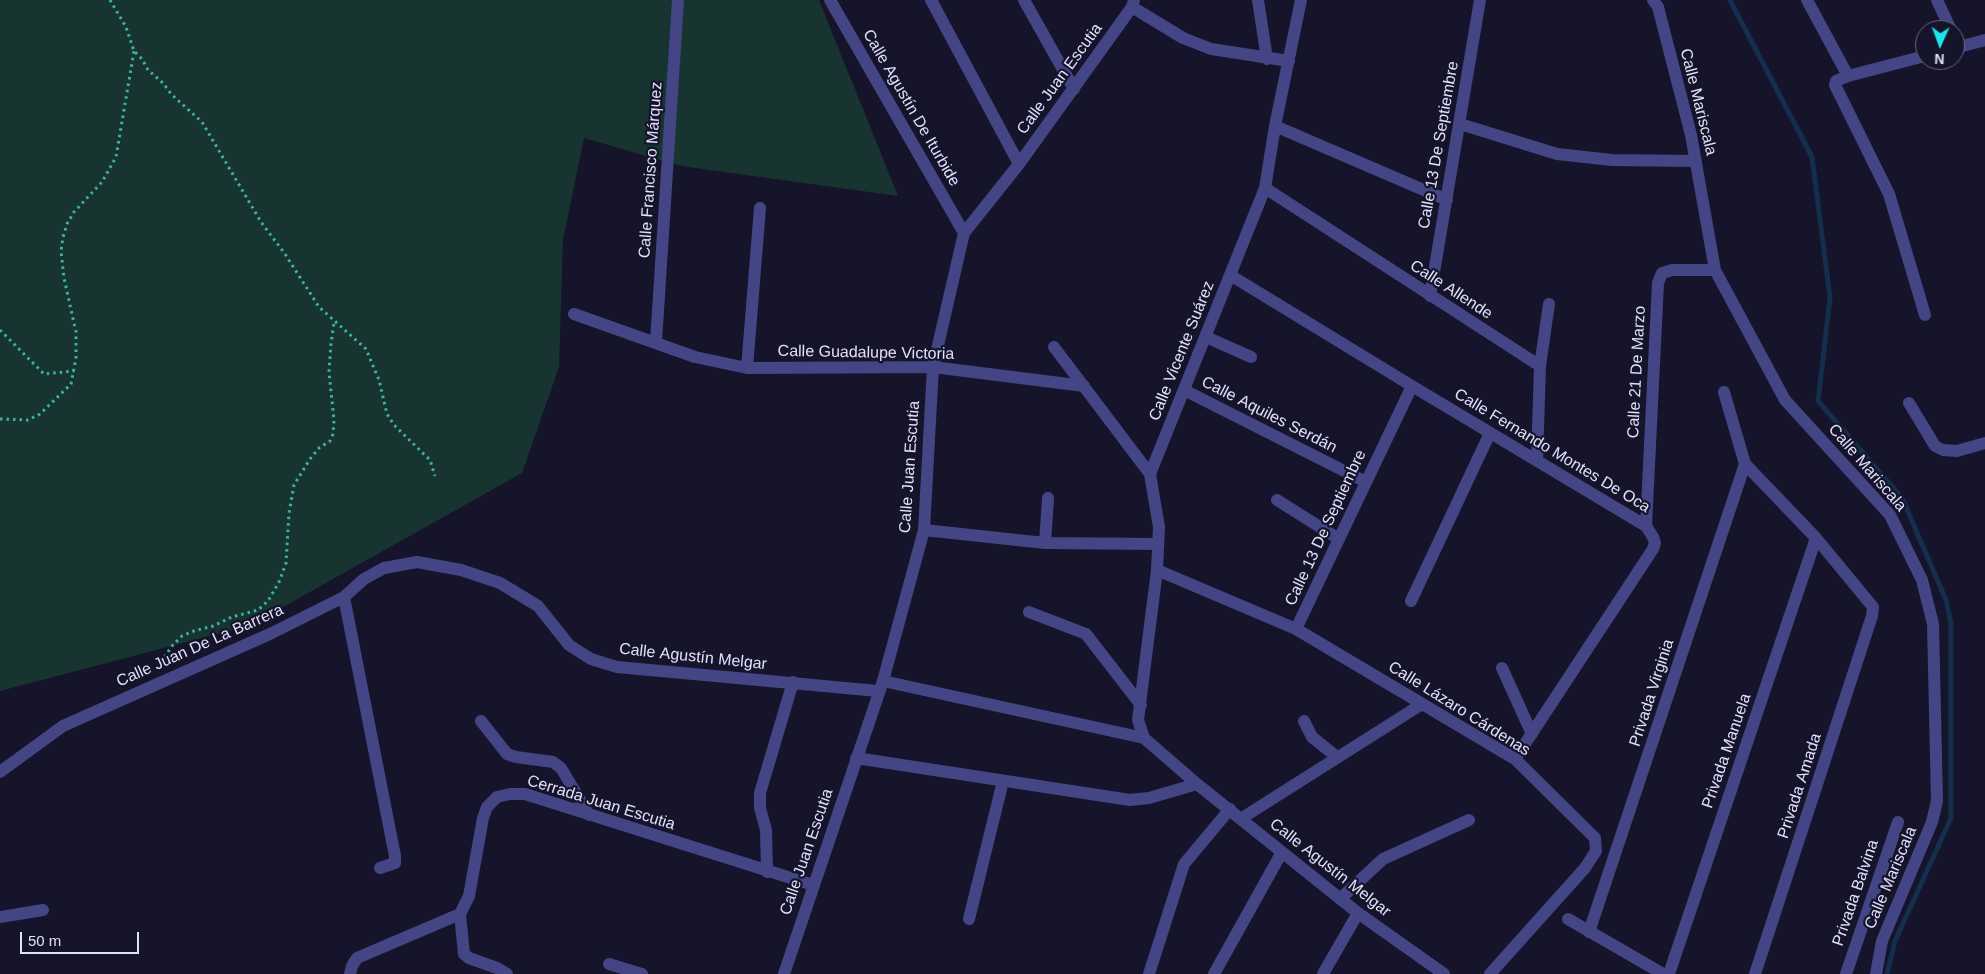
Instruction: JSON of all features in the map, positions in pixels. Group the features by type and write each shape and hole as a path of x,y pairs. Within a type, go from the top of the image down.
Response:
{"street":[{"name":"Calle Francisco Márquez","path":"656,342 678,0"},
{"name":"Calle Agustín De Iturbide","path":"830,0 964,233"},
{"path":"931,0 1019,164"},
{"path":"1024,0 1074,89"},
{"path":"1258,0 1267,59"},
{"name":"Calle Vicente Suárez","path":"1150,474 1265,188 1275,126 1301,0"},
{"name":"Calle 13 De Septiembre","path":"1430,296 1480,0"},
{"name":"Calle Mariscala","path":"1653,0 1658,7 1691,135 1715,270 1786,400 1890,515 1922,580 1932,624 1937,802 1932,822 1882,941 1876,974"},
{"path":"1807,0 1848,76"},
{"path":"1936,0 1946,20"},
{"name":"Calle Juan Escutia","path":"784,974 880,686 924,530 933,367 964,233 1019,164 1133,4"},
{"path":"1133,4 1183,38 1192,42 1211,48 1267,59 1289,61"},
{"path":"1965,45 1984,44"},
{"path":"1915,59 1848,76 1836,82 1836,85 1890,194 1925,315"},
{"path":"1460,124 1557,154 1612,160 1696,161"},
{"path":"1275,126 1447,200"},
{"name":"Calle Allende","path":"1265,188 1540,366"},
{"path":"747,368 760,208"},
{"name":"Calle 21 De Marzo","path":"1646,526 1658,283 1662,274 1672,270 1715,270"},
{"name":"Calle Fernando Montes De Oca","path":"1230,275 1646,526 1655,543 1653,549 1515,759"},
{"path":"1537,461 1540,366 1549,304"},
{"name":"Calle Guadalupe Victoria","path":"574,314 695,357 747,368 933,367 1084,386"},
{"path":"1206,337 1251,357"},
{"path":"1054,346 1150,474 1159,527 1157,570 1138,720 1144,738"},
{"name":"Calle 13 De Septiembre","path":"1296,629 1412,386"},
{"name":"Calle Aquiles Serdán","path":"1184,390 1366,482"},
{"path":"1724,392 1745,464 1816,538"},
{"path":"1910,403 1935,446 1943,450 1957,451 1985,443"},
{"path":"1411,601 1490,433"},
{"name":"Privada Virginia","path":"1590,932 1745,464"},
{"path":"1046,543 1048,498"},
{"path":"1277,500 1339,539"},
{"path":"924,530 1046,543 1158,544"},
{"name":"Privada Amada","path":"1755,974 1872,616 1873,607 1816,538"},
{"name":"Privada Manuela","path":"1669,974 1816,538"},
{"name":"Calle Agustín Melgar","path":"418,562 461,570 500,583 538,606 569,646 592,659 617,667 793,682 880,686 1144,738 1340,899 1444,974"},
{"name":"Calle Juan De La Barrera","path":"0,772 63,726 261,638 344,597 364,579 384,568 418,562"},
{"name":"Calle Lázaro Cárdenas","path":"1157,570 1296,629 1515,759 1595,838 1596,851 1585,868 1490,974"},
{"path":"344,597 395,856 395,862 380,868"},
{"path":"1029,612 1086,634 1141,705"},
{"path":"1502,668 1532,734"},
{"path":"768,872 766,830 760,808 760,793 793,682"},
{"path":"1242,818 1422,704"},
{"path":"481,721 507,754 516,758 553,762 561,768 588,815"},
{"path":"1304,721 1312,737 1337,757"},
{"path":"856,758 1130,800 1149,798 1198,784"},
{"path":"969,919 1003,780"},
{"name":"Cerrada Juan Escutia","path":"507,974 497,968 469,958 464,954 460,914 469,896 483,818 487,807 497,797 510,794 525,794 813,885"},
{"path":"1149,974 1184,864 1230,809"},
{"path":"1340,899 1382,859 1469,820"},
{"name":"Privada Balvina","path":"1846,974 1898,822"},
{"path":"1214,974 1282,852"},
{"path":"0,917 43,910"},
{"path":"1323,974 1358,913"},
{"path":"350,974 357,958 460,914"},
{"path":"1568,919 1663,974"},
{"path":"609,964 642,974"}],"path":[{"path":"110,0 126,27 134,51 142,59 148,70 202,122 261,222 319,307 366,349 379,380 387,414 399,430 430,460 436,476"},
{"path":"0,419 28,420 40,414 71,384 74,371 76,332 64,278 63,237 67,224 74,212 102,182 116,157 134,51"},
{"path":"156,670 172,646 182,636 213,626 232,617 258,610 268,601 279,582 286,563 289,513 294,485 310,459 319,448 330,441 333,434 334,420 329,372 330,343 334,322"},
{"path":"0,330 44,374 74,371"}],"green space":[{"path":"0,0 819,0 898,196 681,166 584,138 563,240 559,367 522,473 251,625 0,691"}],"waterway":[{"path":"1730,0 1812,157 1830,298 1818,401 1902,498 1946,600 1951,624 1951,818 1895,941 1887,974"}]}
